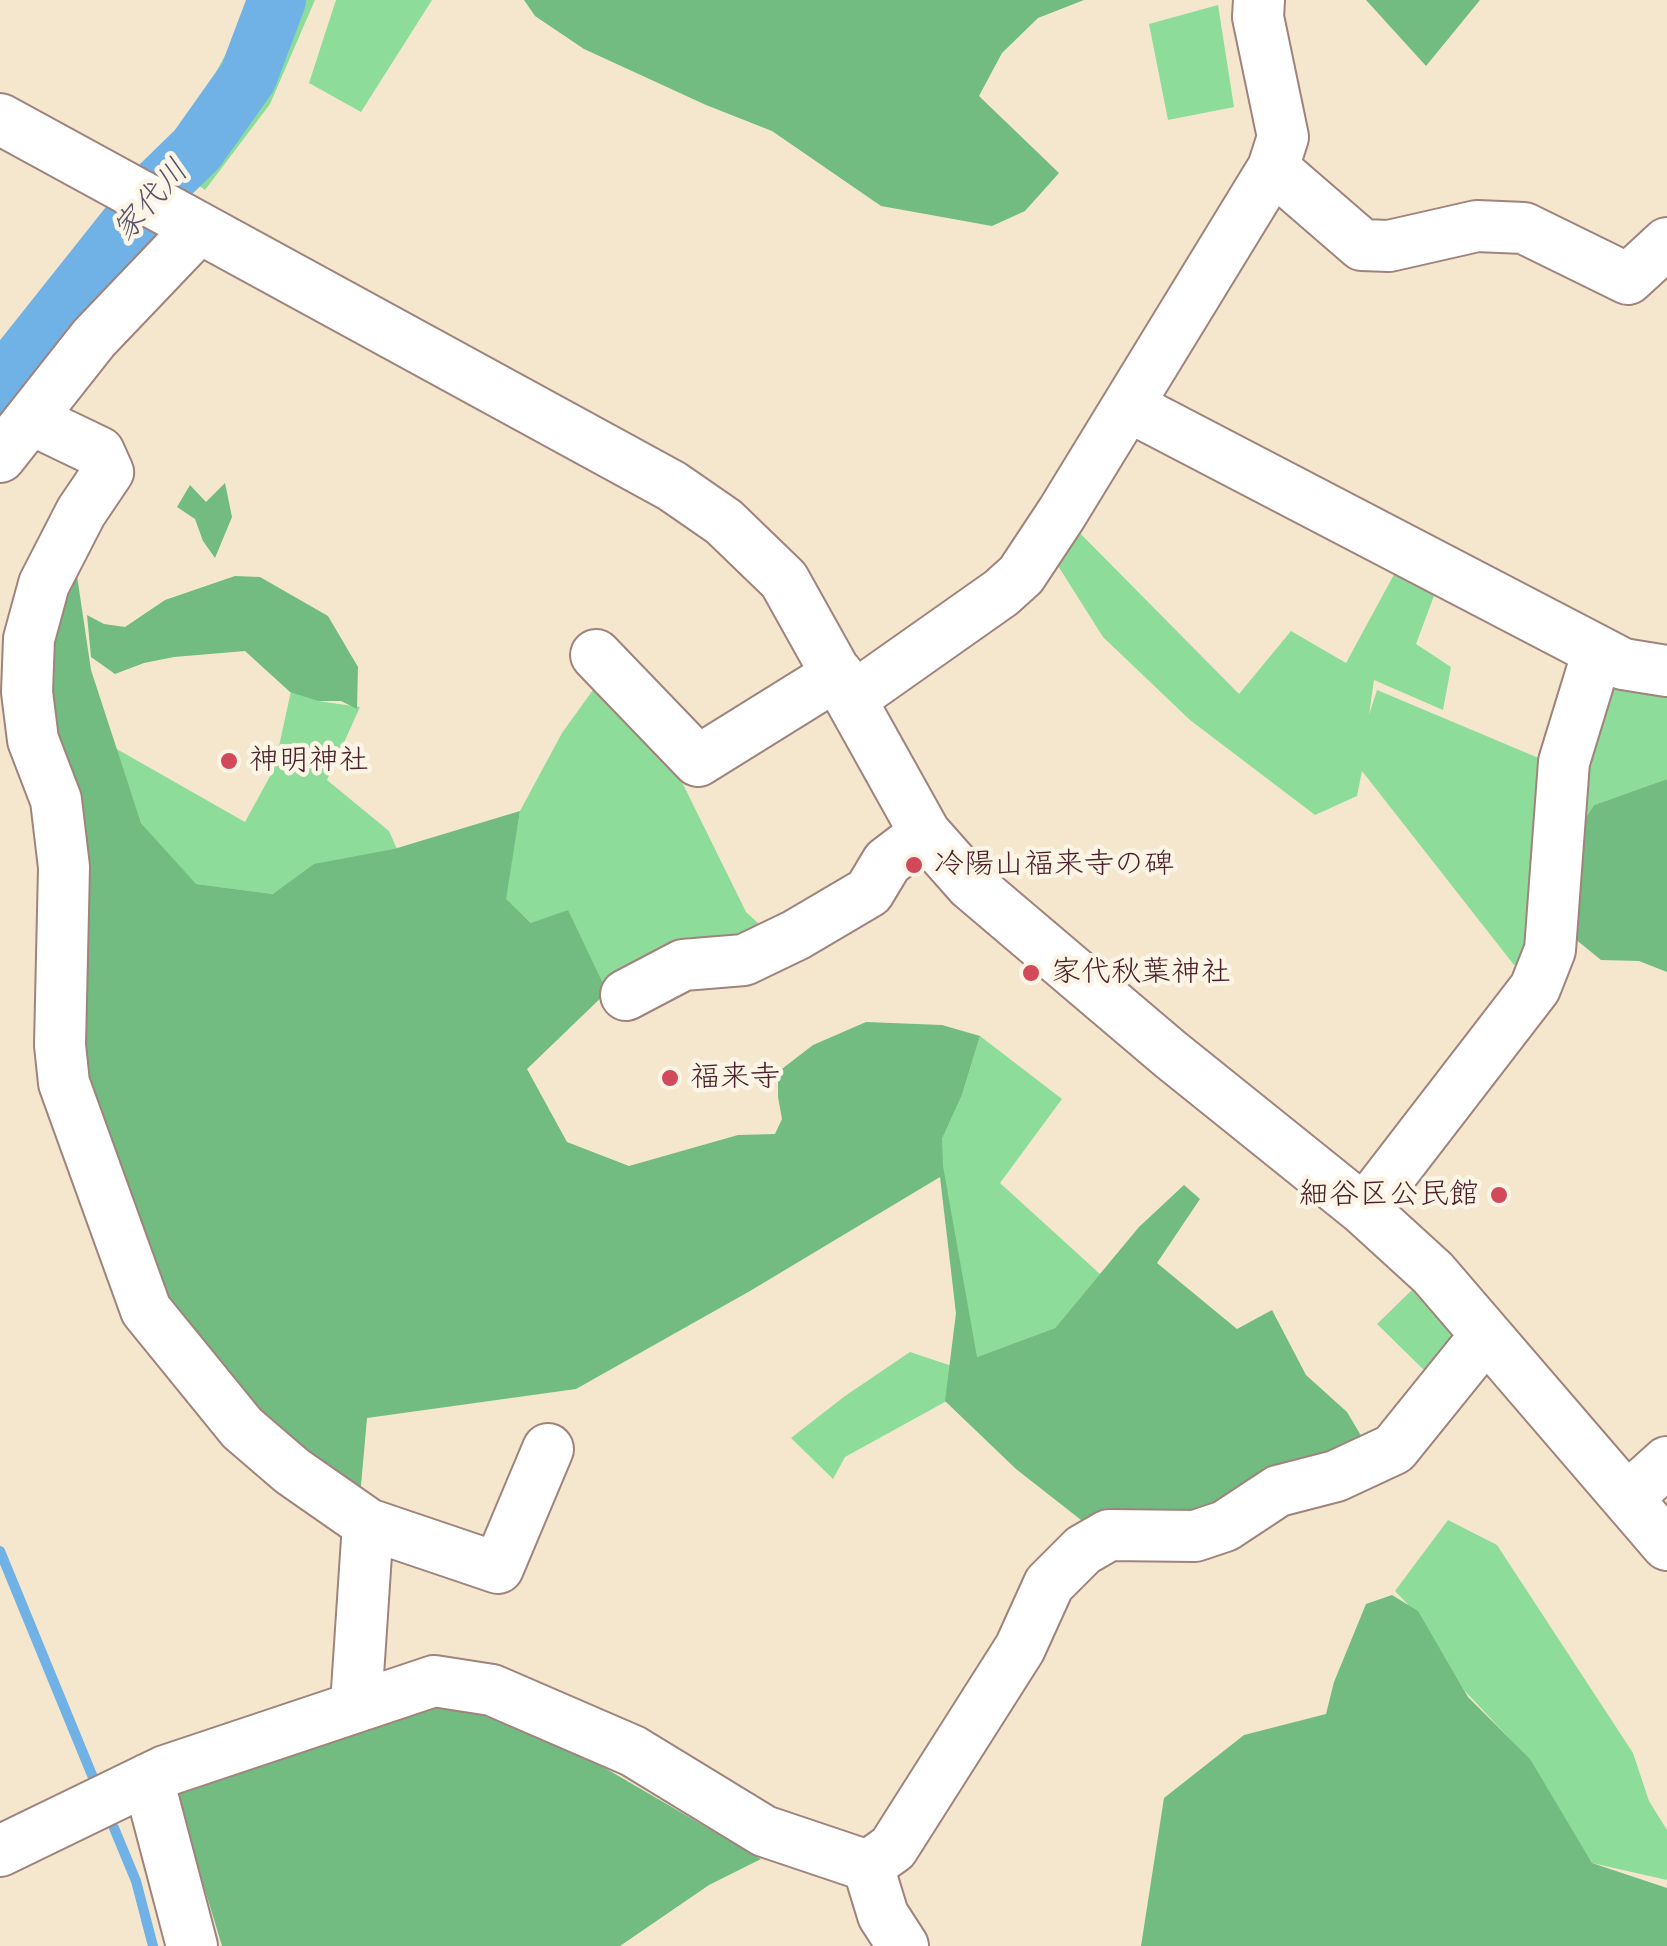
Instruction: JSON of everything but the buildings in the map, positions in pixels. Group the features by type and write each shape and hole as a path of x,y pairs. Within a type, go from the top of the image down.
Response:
{"street":[{"path":"596,655 698,761 845,686 1001,593 1021,574 1273,168 1283,137 1258,16 1259,0"},
{"path":"3,127 116,184 672,486 724,522 784,580 925,833 971,884 1170,1054 1364,1210 1434,1273 1667,1545"},
{"path":"1273,168 1362,245 1389,246 1477,226 1524,228 1628,279 1667,244"},
{"path":"0,457 94,338 191,225"},
{"path":"1128,406 1623,664 1667,671"},
{"path":"34,413 49,428 99,452 108,472 80,512 44,584 29,639 27,692 33,740 56,800 64,867 60,1046 64,1083 146,1310 242,1428 292,1471 368,1524 498,1568 548,1449"},
{"path":"1364,1210 1535,988 1550,950 1564,762 1598,651"},
{"path":"626,994 684,966 744,960 796,935 869,892 887,862 925,833"},
{"path":"868,1866 893,1848 1020,1648 1049,1584 1083,1550 1110,1535 1195,1536 1225,1526 1278,1492 1336,1476 1394,1450 1486,1335"},
{"path":"1627,1498 1667,1462"},
{"path":"356,1705 368,1524"},
{"path":"0,1851 148,1779 434,1681 492,1690 633,1751 764,1831 868,1866"},
{"path":"148,1779 192,1946"},
{"path":"868,1866 883,1915 904,1946"}],"green space":[{"path":"255,0 315,0 270,104 205,190 190,179 228,112 208,87"},
{"path":"336,0 432,0 361,112 309,83"},
{"path":"524,0 1084,0 1038,18 1002,53 979,96 1059,173 1025,211 992,226 881,206 772,131 584,49 535,16"},
{"path":"1366,0 1480,0 1426,66"},
{"path":"1218,5 1234,107 1168,120 1149,24"},
{"path":"225,483 232,517 215,558 195,519 177,507 190,485 206,502"},
{"path":"1066,519 1239,694 1291,631 1346,663 1397,569 1438,585 1416,644 1451,667 1443,710 1374,680 1369,715 1377,690 1541,759 1534,960 1514,965 1362,771 1357,796 1315,815 1190,720 1103,637 1048,550"},
{"path":"76,569 91,670 141,823 196,884 273,894 314,864 394,849 520,811 506,899 531,923 568,910 607,992 527,1069 567,1142 629,1166 738,1135 775,1134 782,1119 778,1072 813,1045 866,1022 942,1025 980,1036 962,1095 942,1139 943,1166 977,1357 1055,1328 1139,1227 1184,1185 1200,1199 1157,1263 1237,1329 1272,1310 1306,1375 1347,1412 1372,1454 1104,1538 1016,1469 945,1401 956,1313 940,1177 576,1389 367,1418 359,1508 146,1310 61,1058 44,584"},
{"path":"235,576 260,577 328,616 358,667 357,709 341,701 318,701 290,692 245,651 174,657 115,674 91,657 87,615 104,624 125,627 165,600"},
{"path":"1604,674 1667,681 1667,779 1594,805 1572,838"},
{"path":"603,676 678,774 746,912 769,933 607,992 505,899 520,811 562,733"},
{"path":"291,691 318,701 360,707 327,780 389,831 397,849 273,894 195,884 141,823 115,748 245,822 274,769"},
{"path":"1667,779 1667,972 1639,961 1601,960 1569,934 1572,838 1594,805"},
{"path":"980,1036 1062,1099 1000,1183 1100,1274 1055,1328 977,1357 956,1313 942,1183 942,1139 962,1095"},
{"path":"1417,1285 1466,1331 1427,1373 1377,1324"},
{"path":"910,1352 955,1367 963,1392 845,1457 833,1479 791,1438"},
{"path":"1448,1520 1497,1545 1633,1753 1649,1801 1667,1830 1667,1880 1592,1863 1524,1754 1464,1690 1422,1619 1395,1591"},
{"path":"1392,1595 1418,1611 1468,1697 1530,1759 1592,1863 1667,1888 1667,1946 1141,1946 1164,1798 1244,1735 1326,1714 1334,1682 1366,1604"},
{"path":"453,1684 761,1859 709,1885 620,1946 222,1946 174,1788"}],"waterway":[{"name":"家代川","path":"0,387 162,183 197,149 248,77 277,0"},
{"path":"0,1551 92,1775"},
{"path":"114,1828 136,1881 153,1946"}],"place":[{"name":"神明神社","path":"229,761"},
{"name":"冷陽山福来寺の碑","path":"914,865"},
{"name":"家代秋葉神社","path":"1031,973"},
{"name":"福来寺","path":"670,1078"},
{"name":"細谷区公民館","path":"1499,1195"}]}
